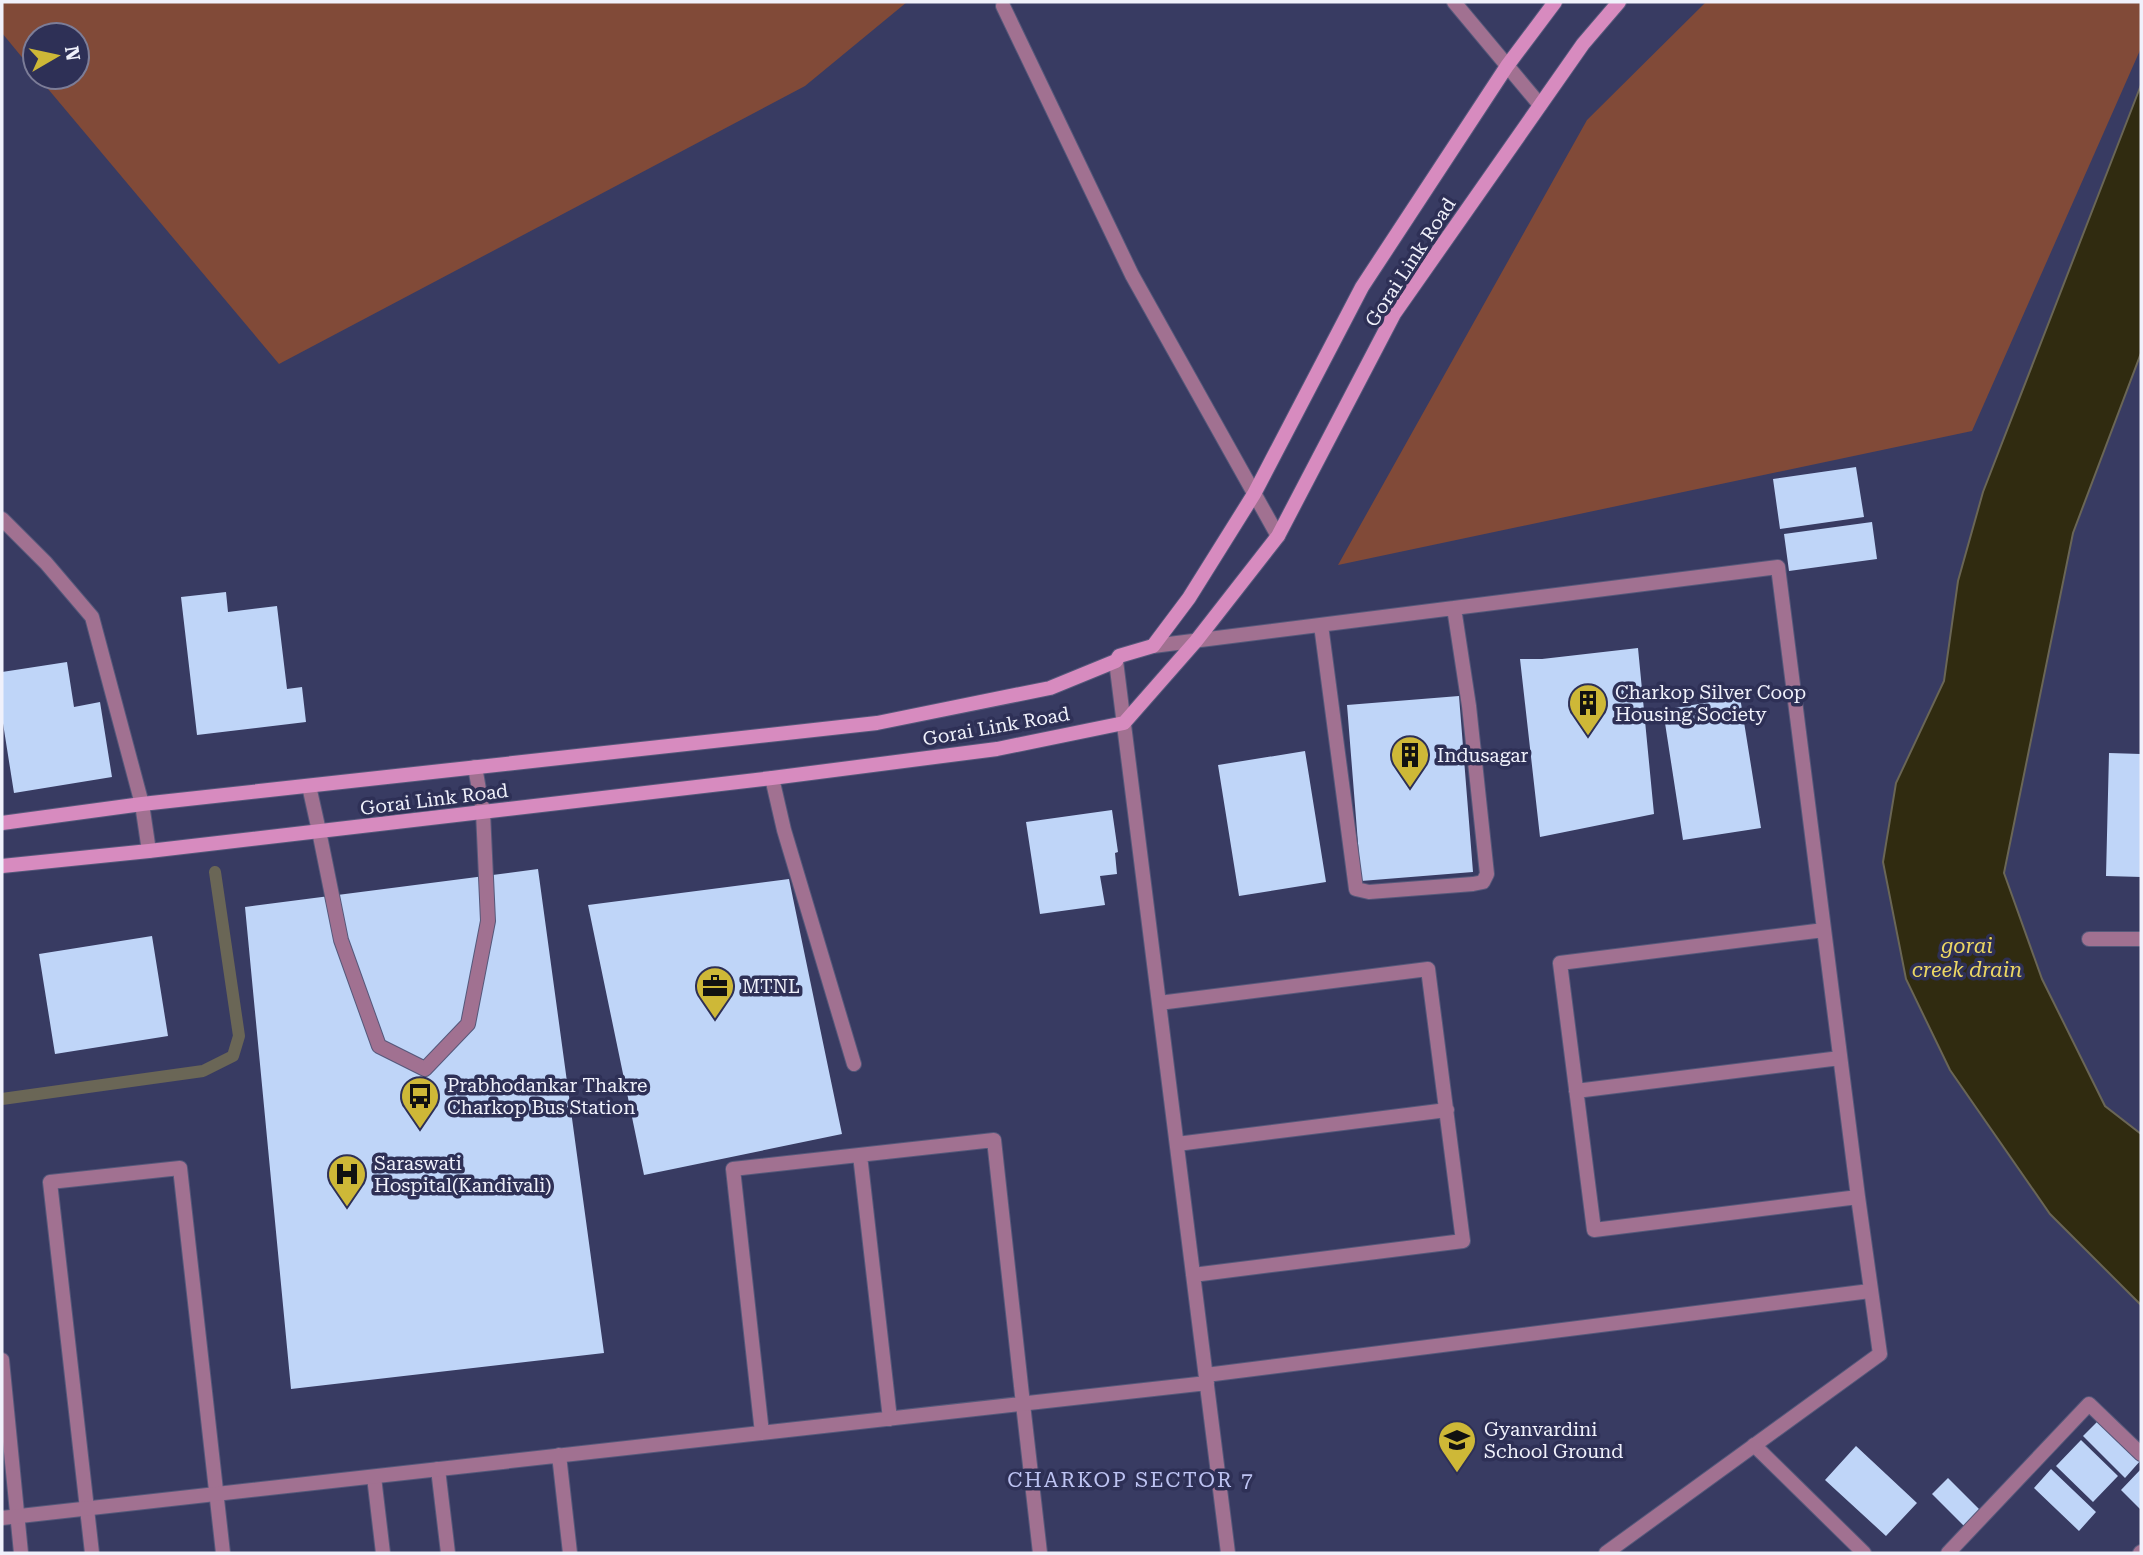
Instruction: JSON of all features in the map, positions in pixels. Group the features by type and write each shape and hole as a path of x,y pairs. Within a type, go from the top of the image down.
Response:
{"main road":[{"name":"Gorai Link Road","path":"2,823 142,804 877,723 1050,688 1116,661 1119,656 1153,646 1189,598 1254,494 1362,287 1507,66 1555,2"},
{"name":"Gorai Link Road","path":"2,866 149,852 772,778 997,749 1124,723 1196,641 1278,536 1394,314 1583,44 1619,2"}],"street":[{"path":"1454,2 1540,105"},
{"path":"1003,6 1132,275 1278,536"},
{"path":"2,519 46,563 92,617 142,804 149,852"},
{"path":"1153,646 1778,567 1880,1353 1608,1553"},
{"path":"1321,625 1356,889 1369,892 1473,884 1483,882 1488,874 1469,706 1454,608"},
{"path":"1116,661 1227,1553"},
{"path":"309,786 341,940 379,1045 425,1069 468,1024 488,921 483,812 475,767"},
{"path":"772,778 784,830 854,1064"},
{"path":"1824,930 1560,963 1576,1091 1594,1230 1858,1197"},
{"path":"2090,939 2141,939"},
{"path":"1159,1003 1428,969 1447,1110 1463,1241 1193,1275"},
{"path":"1576,1091 1840,1058"},
{"path":"1177,1144 1447,1110"},
{"path":"762,1433 733,1169 994,1140 1040,1553"},
{"path":"860,1155 890,1419"},
{"path":"92,1553 50,1182 180,1168 223,1553"},
{"path":"2,1518 1023,1404 1870,1291"},
{"path":"2,1360 21,1553"},
{"path":"1948,1553 2089,1404 2141,1454"},
{"path":"1754,1445 1864,1553"},
{"path":"559,1455 570,1553"},
{"path":"438,1469 448,1553"},
{"path":"374,1477 383,1553"}],"shaded area":[{"path":"2,2 907,2 805,86 279,364 50,91 91,91 91,21 21,21 21,56 2,33"},
{"path":"1706,2 2141,2 2141,48 1972,431 1338,565 1587,120"}],"water":[{"name":"gorai creek drain","path":"2141,85 2141,353 2073,533 2004,873 2042,979 2105,1106 2141,1134 2141,1305 2050,1214 1950,1070 1906,979 1883,862 1896,783 1944,681 1958,581 1983,492"}],"building":[{"path":"1856,467 1864,517 1780,529 1773,479"},
{"path":"1872,522 1877,559 1789,571 1784,534"},
{"path":"226,592 228,612 277,606 287,689 302,687 306,722 197,735 181,597"},
{"name":"Charkop Silver Coop Housing Society","path":"1638,648 1654,814 1540,837 1520,659"},
{"path":"67,662 74,707 100,702 112,777 14,793 2,717 2,672"},
{"name":"Indusagar","path":"1459,696 1473,872 1361,881 1347,705"},
{"path":"1740,697 1761,828 1683,840 1663,710"},
{"path":"1305,751 1326,882 1239,896 1218,765"},
{"path":"2109,753 2141,754 2141,877 2106,876"},
{"path":"1112,810 1118,852 1115,853 1117,874 1100,876 1105,905 1040,914 1026,822"},
{"name":"Prabhodankar Thakre Charkop Bus Station","path":"538,869 604,1353 291,1389 245,907"},
{"name":"MTNL","path":"789,879 842,1134 644,1175 588,905"},
{"path":"152,936 168,1036 55,1054 39,954"},
{"path":"2100,1419 2141,1460 2125,1478 2083,1436"},
{"path":"2081,1440 2118,1476 2093,1502 2056,1466"},
{"path":"1856,1446 1917,1503 1886,1536 1825,1480"},
{"path":"2051,1469 2096,1512 2079,1531 2034,1488"},
{"path":"2141,1469 2141,1510 2121,1490"},
{"path":"1948,1478 1981,1511 1965,1527 1932,1494"}],"waterway":[{"path":"2,1099 203,1071 233,1056 239,1036 215,872"}],"place":[{"name":"Charkop Silver Coop Housing Society","path":"1588,737"},
{"name":"Indusagar","path":"1410,789"},
{"name":"MTNL","path":"715,1020"},
{"name":"Prabhodankar Thakre Charkop Bus Station","path":"420,1130"},
{"name":"Saraswati Hospital(Kandivali)","path":"347,1208"},
{"name":"Gyanvardini School Ground","path":"1457,1474"}],"district":[{"name":"CHARKOP SECTOR 7","path":"1131,1480"}]}
